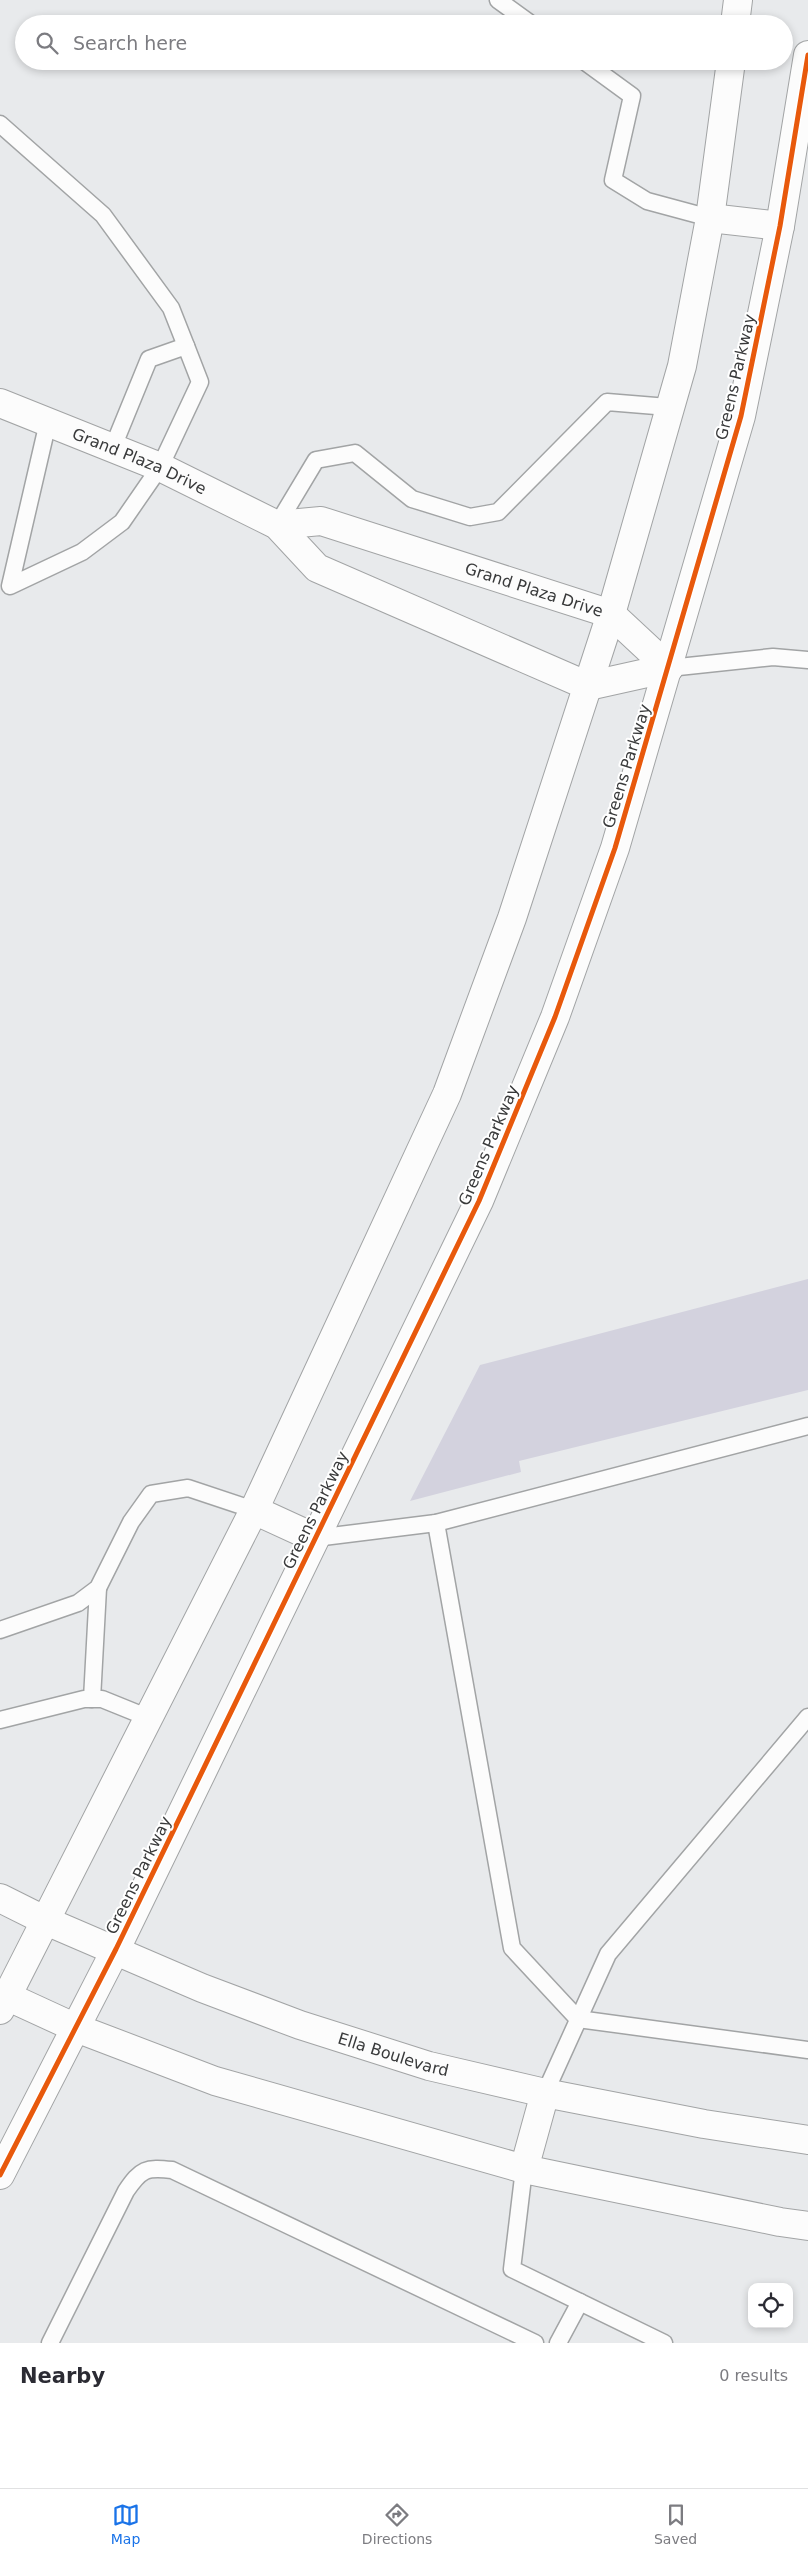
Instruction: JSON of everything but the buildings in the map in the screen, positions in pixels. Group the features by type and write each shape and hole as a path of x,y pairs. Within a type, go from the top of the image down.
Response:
{"street":[{"path":"736,15 738,0"},
{"name":"Greens Parkway","path":"0,2175 116,1949 478,1201 555,1016 615,848 741,416 780,226 808,55"},
{"path":"730,70 710,218 682,366 668,407 611,614 588,686 512,918 447,1094 254,1510 46,1922 2,2000 215,2081 524,2169 770,2220 808,2226"},
{"path":"710,218 780,226"},
{"name":"Grand Plaza Drive","path":"0,403 160,467 277,525 316,568 588,686"},
{"name":"Grand Plaza Drive","path":"277,525 321,521 611,614 669,668"},
{"path":"588,686 669,668"},
{"path":"254,1510 315,1538"},
{"name":"Ella Boulevard","path":"0,1898 46,1922 116,1949 202,1988 300,2025 429,2066 545,2093 704,2124 808,2140"},
{"path":"524,2169 545,2093"}],"lane":[{"path":"498,0 519,15"},
{"path":"596,70 632,96 613,180 647,201 710,218"},
{"path":"0,124 103,216 172,308 200,382 160,467 122,522 82,552 5,590"},
{"path":"112,448 148,359 186,346"},
{"path":"277,525 316,460 355,453 412,499 470,517 498,512 607,402 668,407"},
{"path":"5,590 48,422"},
{"path":"669,668 773,657 808,660"},
{"path":"315,1538 436,1523 808,1426"},
{"path":"92,1699 98,1588 131,1522 151,1494 188,1488 254,1510"},
{"path":"436,1523 512,1948 578,2019 808,2050"},
{"path":"0,1630 78,1604 98,1588"},
{"path":"0,1720 74,1701 92,1699 102,1699 149,1718"},
{"path":"545,2093 608,1954 808,1717"},
{"path":"50,2343 126,2191 138,2174 153,2168 172,2170 535,2343"},
{"path":"524,2169 512,2269 664,2343"},
{"path":"558,2343 580,2302"}],"cycle path":[{"path":"0,2175 116,1949 479,1201 555,1017 615,848 741,416 780,226 808,55"}]}
